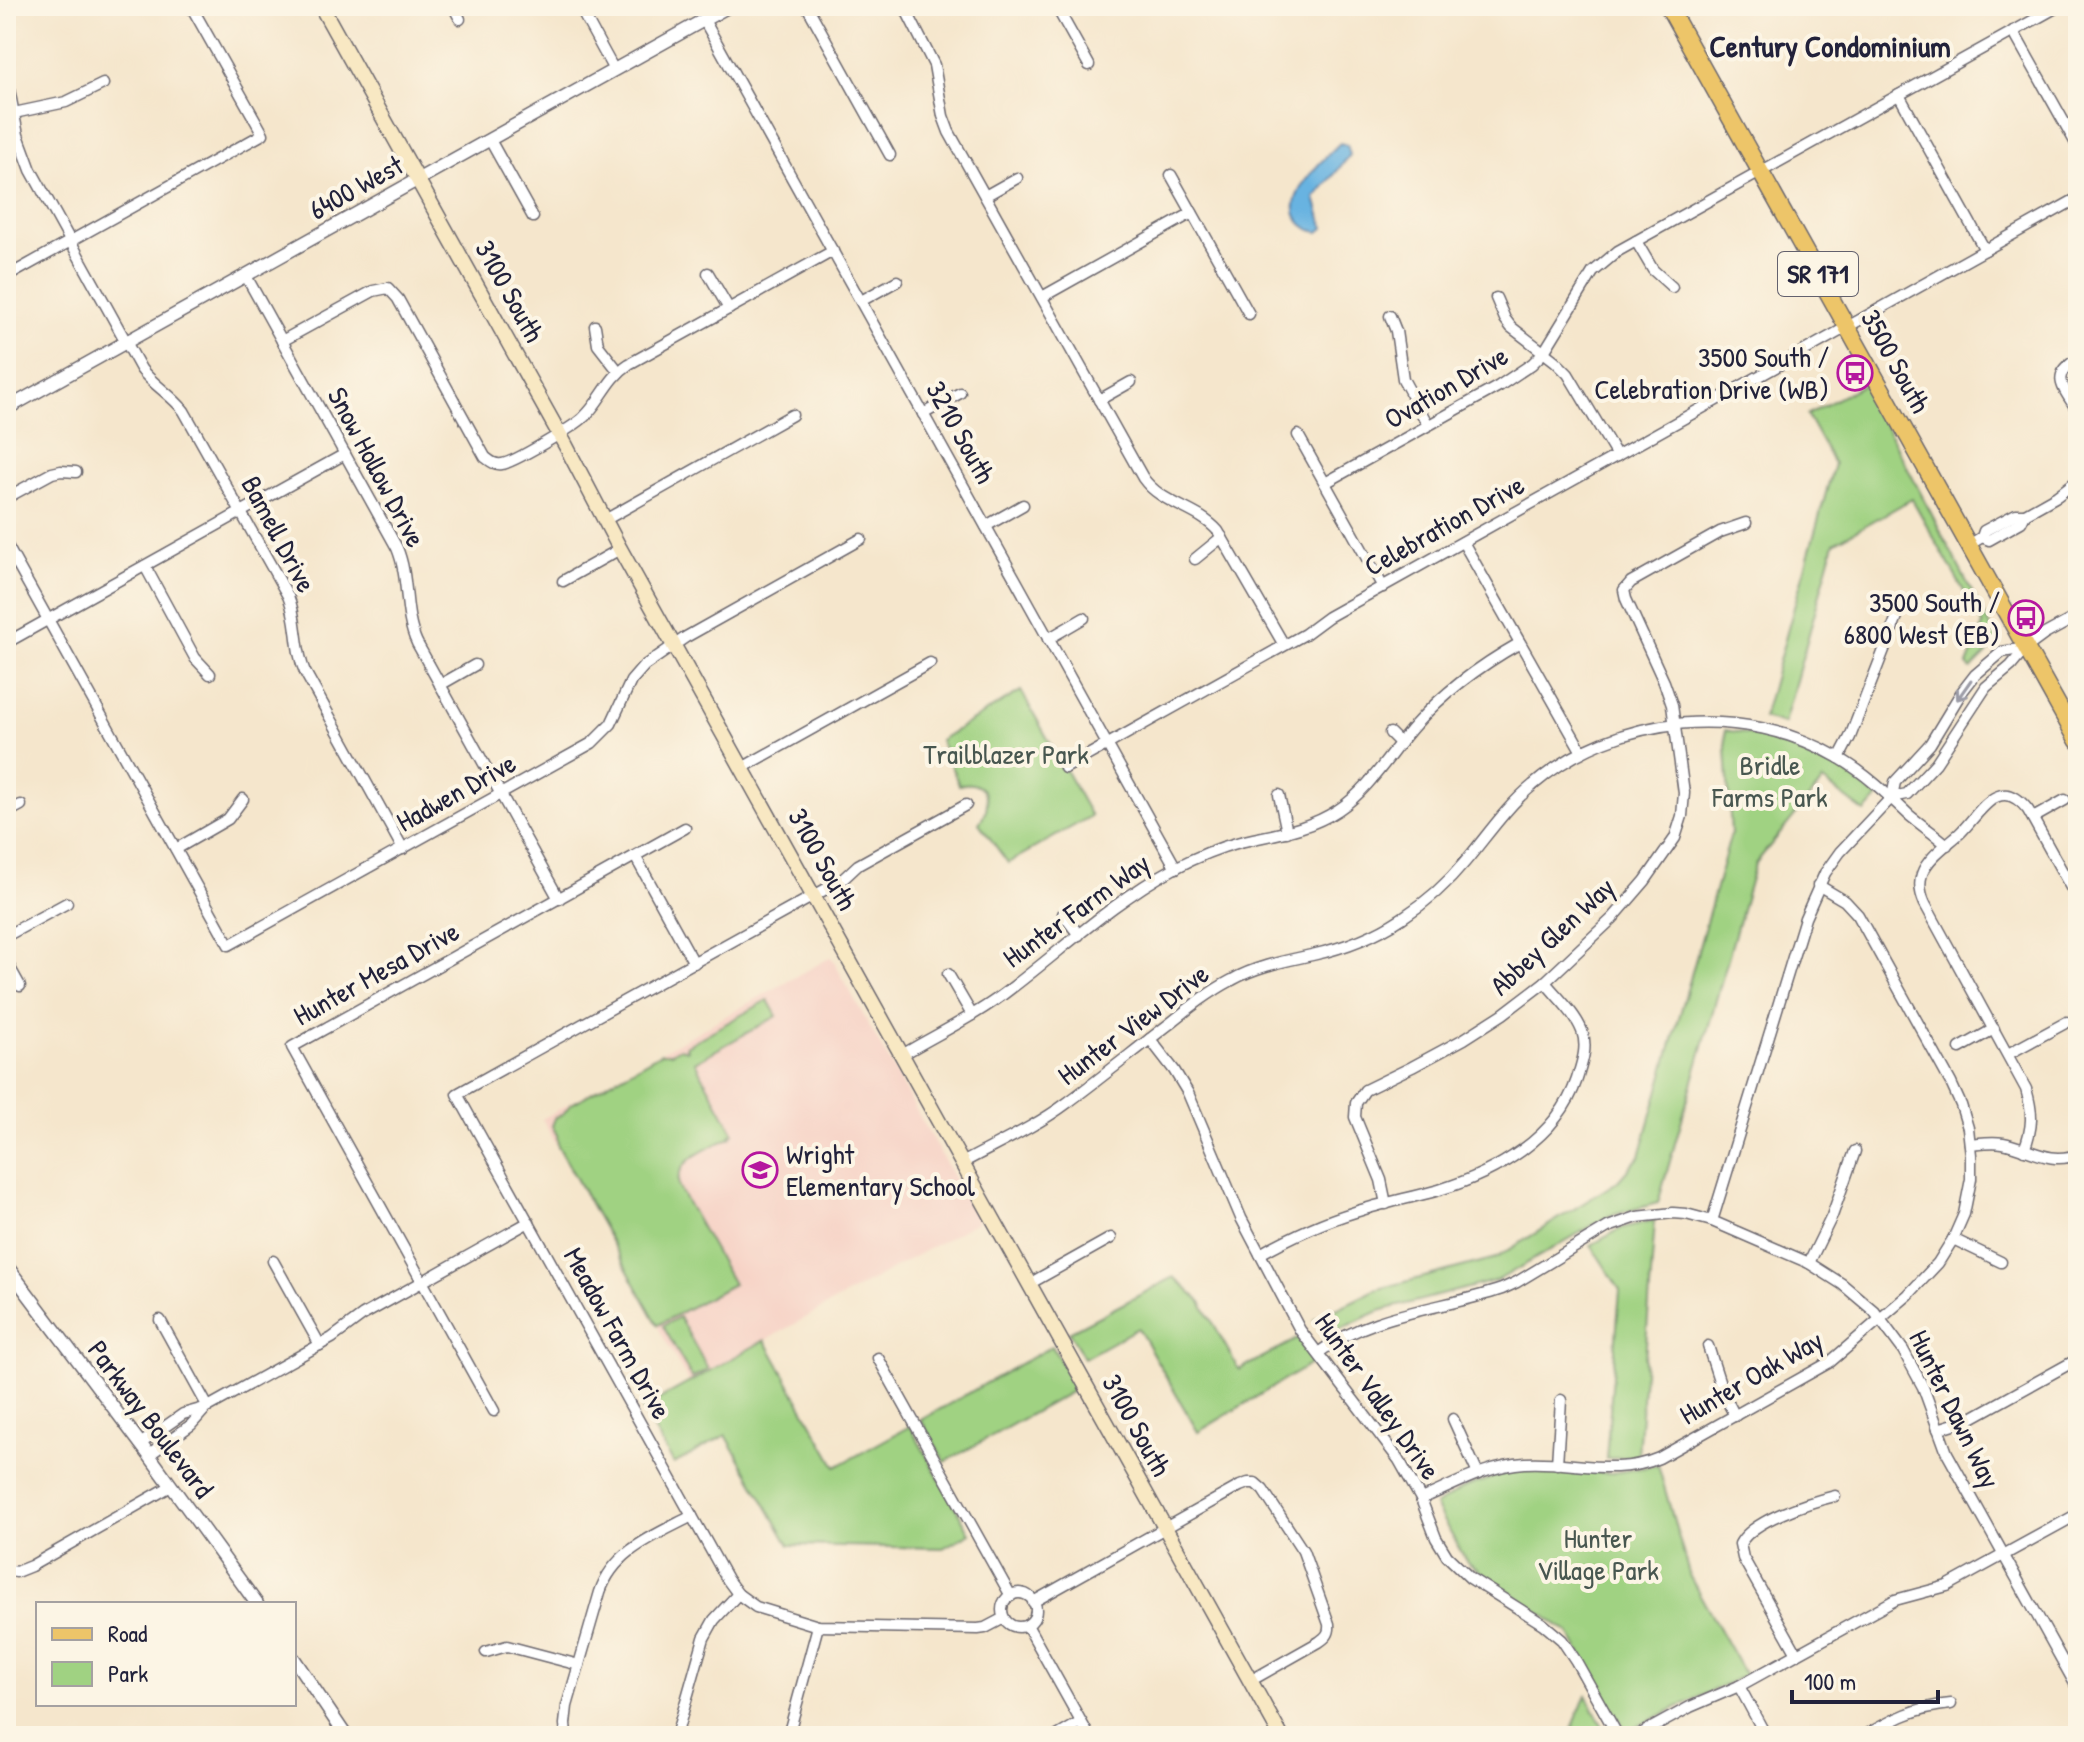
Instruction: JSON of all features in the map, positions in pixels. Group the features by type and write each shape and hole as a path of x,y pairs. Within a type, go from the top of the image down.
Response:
{"main road":[{"name":"3100 South","path":"321,6 1281,1736"},
{"name":"3500 South","path":"1672,7 1847,327 1976,541 2026,648 2078,741"}],"street":[{"path":"6,277 263,134 191,6"},
{"path":"453,6 460,19"},
{"path":"579,6 614,70"},
{"name":"6400 West","path":"6,409 729,6"},
{"path":"807,6 890,155"},
{"path":"904,6 932,58 946,124 1143,478 1166,499 1204,518 1222,537 1284,645"},
{"path":"1056,6 1089,65"},
{"name":"Ovation Drive","path":"1325,483 1532,364 1544,352 1593,272 1607,259 2059,6"},
{"name":"3210 South","path":"704,20 1176,868"},
{"path":"2013,31 2078,147"},
{"name":"Bamell Drive","path":"6,74 21,145 36,181 144,373 184,411 293,607 300,661 403,849"},
{"path":"14,113 66,102 103,84"},
{"path":"1899,95 1985,250"},
{"path":"490,140 533,217"},
{"path":"6,152 21,145"},
{"path":"1171,175 1249,314"},
{"path":"985,196 1017,178"},
{"name":"Celebration Drive","path":"1065,768 1305,634 1328,617 2078,198"},
{"path":"1042,297 1192,213"},
{"path":"1636,241 1653,270 1672,287"},
{"path":"282,341 373,291 388,288 398,299 485,457 497,464 509,462 584,418 609,383 629,364 833,251"},
{"path":"708,273 729,309"},
{"name":"Snow Hollow Drive","path":"246,276 399,553 412,631 420,650 559,899"},
{"path":"861,301 897,281"},
{"path":"1496,298 1511,327 1562,367 1574,381 1617,456"},
{"path":"1390,316 1396,331 1403,379 1428,425"},
{"path":"595,326 598,345 619,372"},
{"path":"2078,359 2065,367 2061,375 2062,383 2078,412"},
{"path":"1099,400 1131,382"},
{"path":"923,414 960,393"},
{"path":"605,520 792,415"},
{"path":"1298,435 1383,587"},
{"path":"6,643 345,454"},
{"path":"6,498 56,472 76,472"},
{"path":"1976,541 1984,531 2016,514 2025,514 2078,480"},
{"path":"986,526 1023,505"},
{"name":"Abbey Glen Way","path":"1386,1204 1381,1180 1355,1117 1354,1107 1361,1094 1369,1087 1464,1039 1545,982 1613,918 1645,881 1675,838 1682,816 1684,793 1675,724 1667,689 1624,590 1631,582 1720,532 1746,523"},
{"path":"1195,559 1222,537"},
{"name":"Hadwen Drive","path":"176,849 229,945 598,739 611,724 634,676 649,662 861,539"},
{"path":"1463,542 1582,752"},
{"path":"6,544 176,849 228,819 243,799"},
{"path":"563,581 620,549"},
{"path":"145,566 195,658 210,674"},
{"path":"1839,758 1898,614"},
{"path":"1892,797 1907,794 1931,770 1986,687 2011,666 2026,648 2078,616"},
{"path":"1048,639 1084,618"},
{"name":"Hunter Farm Way","path":"902,1055 1004,994 1136,892 1176,868 1236,843 1318,822 1366,786 1432,708 1479,668 1520,643"},
{"path":"1712,1221 1805,918 1818,885 1840,852 1892,797 1895,782 1930,744 1975,675 2002,652 2026,648"},
{"path":"742,768 930,663"},
{"path":"440,685 475,665"},
{"name":"Hunter View Drive","path":"962,1163 1054,1112 1206,995 1236,977 1278,962 1345,946 1400,920 1448,881 1500,817 1532,786 1582,752 1622,736 1675,724 1728,723 1770,730 1806,742 1839,758 1892,797 1947,845"},
{"path":"1390,733 1400,743"},
{"path":"1279,795 1287,832"},
{"path":"2024,1150 2031,1130 2031,1110 2026,1089 1921,894 1921,877 1924,868 1987,802 1999,796 2013,797 2033,818 2078,900"},
{"path":"2033,818 2065,800"},
{"path":"6,813 21,805"},
{"path":"635,856 694,963 840,881 858,865 966,805"},
{"name":"Hunter Mesa Drive","path":"422,1282 292,1047 685,828"},
{"name":"Hunter Oak Way","path":"1421,1499 1478,1474 1515,1464 1618,1468 1643,1464 1667,1454 1822,1368 1929,1274 1953,1239 1968,1199 1971,1179 1970,1144 1957,1094 1858,915 1845,901 1818,885"},
{"path":"6,936 67,903"},
{"path":"1063,914 1079,935"},
{"path":"6,961 20,986"},
{"name":"Meadow Farm Drive","path":"694,963 457,1094 738,1594"},
{"path":"948,974 972,1015"},
{"path":"1260,1254 1321,1224 1453,1185 1485,1172 1535,1140 1562,1111 1575,1084 1585,1044 1577,1022 1545,982"},
{"path":"2008,1054 2067,1022"},
{"path":"1960,1048 1994,1029"},
{"name":"Hunter Valley Drive","path":"1150,1039 1188,1093 1237,1209 1300,1330 1391,1449 1421,1499 1436,1538 1453,1564 1562,1640 1618,1736"},
{"path":"1970,1144 1997,1143 2052,1158 2076,1159"},
{"path":"1809,1263 1832,1216 1855,1151"},
{"name":"Hunter Dawn Way","path":"1318,1353 1345,1335 1381,1320 1510,1286 1598,1232 1648,1215 1686,1214 1712,1221 1809,1263 1854,1292 1898,1342 1921,1382 1947,1453 2078,1689"},
{"path":"140,1444 183,1414 208,1407 320,1345 363,1315 529,1222"},
{"path":"1029,1284 1111,1238"},
{"path":"1953,1239 2001,1262"},
{"path":"273,1261 320,1345"},
{"name":"Parkway Boulevard","path":"6,1265 256,1602"},
{"path":"422,1282 494,1411"},
{"path":"160,1320 208,1407"},
{"path":"1708,1346 1723,1393 1735,1416"},
{"path":"878,1358 1011,1596"},
{"path":"1938,1429 1970,1419 2078,1359"},
{"path":"1557,1464 1561,1400"},
{"path":"149,1455 191,1425 208,1407"},
{"path":"1453,1419 1478,1474"},
{"path":"1033,1602 1240,1486 1255,1483 1299,1543 1329,1631 1319,1642 1250,1681"},
{"path":"6,1570 16,1572 31,1566 171,1486"},
{"path":"1797,1654 1743,1558 1740,1544 1749,1532 1782,1514 1806,1503 1835,1496"},
{"path":"1637,1736 1690,1707 1739,1686 1895,1600 1947,1586 2078,1514"},
{"path":"566,1736 565,1715 603,1583 612,1567 626,1553 692,1516"},
{"path":"676,1736 704,1638 714,1620 738,1594 761,1610 818,1626 978,1629 1004,1618"},
{"path":"1026,1595 1033,1602 1036,1613 1027,1625 1016,1627 1004,1618 1002,1608 1011,1596 1026,1595"},
{"path":"1027,1625 1089,1736"},
{"path":"814,1736 789,1732 818,1626"},
{"path":"486,1652 498,1647 512,1647 579,1665"},
{"path":"2064,1664 2078,1657"},
{"path":"296,1662 346,1736"},
{"path":"1739,1686 1766,1736"},
{"path":"1864,1736 1913,1710 1951,1704"},
{"path":"1057,1736 1081,1722"}],"shaded area":[{"name":"Wright Elementary School","path":"831,957 978,1221 689,1383 542,1119"}],"green space":[{"path":"1864,384 1998,642 1971,669 1967,665 1983,625 1912,499 1834,543 1784,724 1763,718 1834,464 1807,415"},
{"name":"Trailblazer Park","path":"1021,691 1091,816 1008,863 979,823 986,808 985,794 976,785 959,785 940,740"},
{"name":"Bridle Farms Park","path":"1725,730 1778,739 1829,760 1878,798 1865,812 1823,781 1755,864 1658,1203 1609,1216 1498,1280 1379,1311 1325,1336 1314,1320 1375,1290 1496,1258 1617,1182 1640,1156 1731,834"},
{"path":"768,1000 777,1016 695,1062 734,1133 687,1162 678,1178 679,1188 733,1284 658,1325 558,1146 552,1126 555,1118 570,1105 661,1053 671,1053 680,1048 687,1050 686,1046"},
{"path":"1655,1220 1638,1456 1606,1459 1620,1290 1591,1245 1622,1228"},
{"path":"1174,1277 1201,1302 1239,1370 1299,1338 1316,1361 1198,1432 1138,1328 1084,1358 1069,1332"},
{"path":"679,1317 708,1369 692,1378 663,1326"},
{"path":"765,1340 836,1467 910,1426 970,1533 943,1548 789,1545 726,1435 674,1464 642,1409"},
{"path":"1052,1346 1076,1389 945,1462 921,1420"},
{"name":"Hunter Village Park","path":"1658,1465 1690,1577 1745,1675 1632,1729 1623,1726 1569,1633 1467,1562 1435,1506 1461,1489 1516,1469 1612,1473"},
{"path":"1586,1695 1608,1736 1569,1736"}],"water":[{"path":"1340,143 1347,145 1350,155 1315,198 1324,228 1314,231 1302,224 1295,204 1305,181"}],"place":[{"name":"3500 South / Celebration Drive (WB)","path":"1855,373"},
{"name":"3500 South / 6800 West (EB)","path":"2026,618"},
{"name":"Wright Elementary School","path":"760,1170"}],"district":[{"name":"Century Condominium","path":"1830,47"}]}
